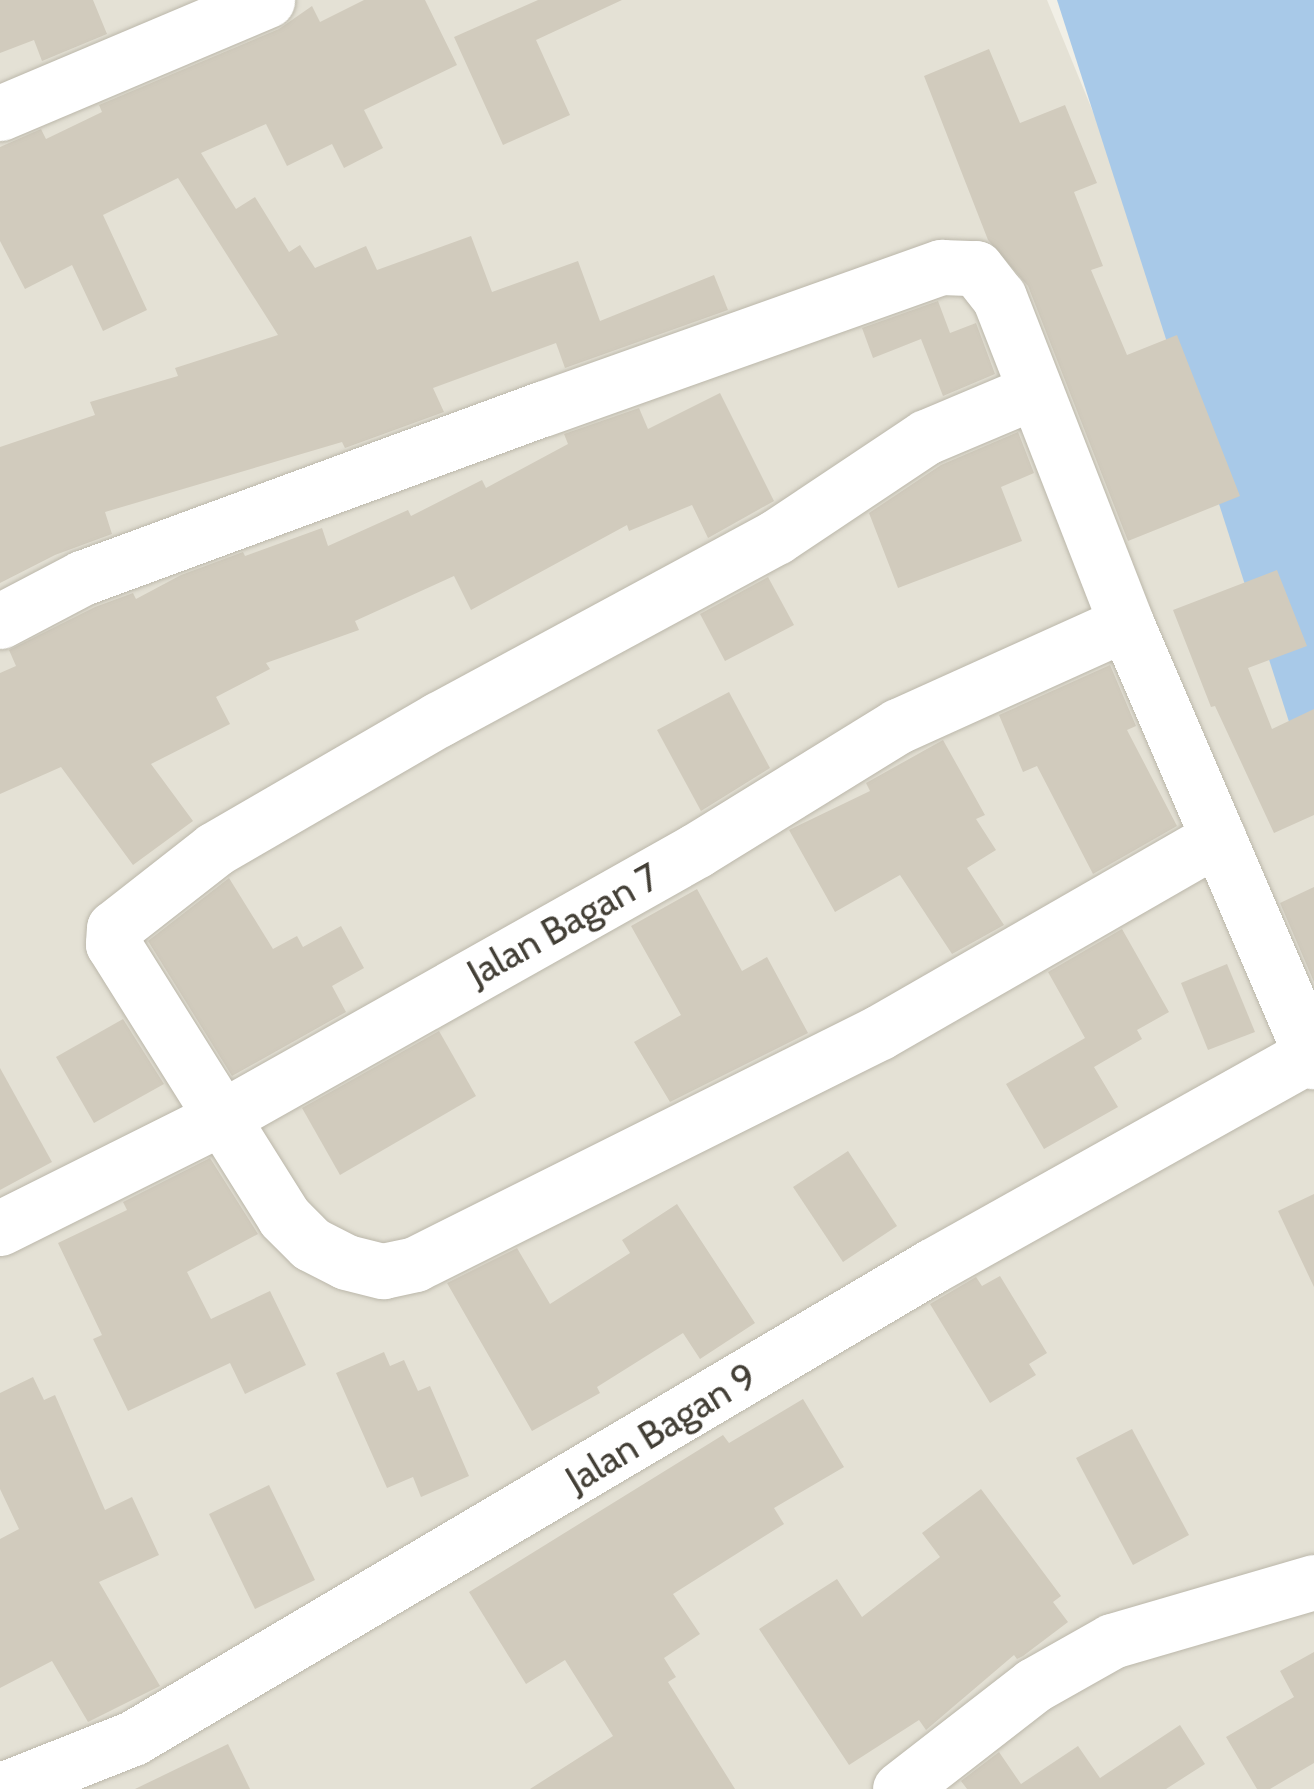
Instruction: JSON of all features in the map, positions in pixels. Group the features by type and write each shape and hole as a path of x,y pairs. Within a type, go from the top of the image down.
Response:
{"street":[{"path":"0,113 267,0"},
{"path":"0,620 82,578 940,266 976,268 999,297 1126,623 1312,1057"},
{"path":"1036,391 926,437 776,537 439,720 215,850 114,928 113,944 219,1119 284,1217 311,1244 346,1262 383,1271 415,1264 880,1032 1218,838"},
{"name":"Jalan Bagan 7","path":"0,1228 219,1119 697,850 898,726 1126,623"},
{"name":"Jalan Bagan 9","path":"4,1789 134,1738 932,1266 1312,1057"},
{"path":"900,1789 1034,1685 1112,1641 1314,1582"}],"shaded area":[{"path":"0,0 1047,0 1314,650 1314,1789 0,1789"}],"water":[{"path":"1057,0 1314,0 1314,777 1292,731"}],"building":[{"path":"0,0 93,0 107,34 42,61 34,40 0,53"},
{"path":"364,0 425,0 457,65 364,110 383,148 344,168 332,144 287,166 266,124 201,153 236,209 255,197 289,252 300,245 315,268 366,246 377,270 471,236 492,292 578,261 600,321 714,275 728,310 565,368 556,343 433,388 444,412 345,448 342,442 105,512 112,534 55,555 0,583 0,447 95,415 90,402 178,376 175,368 278,335 178,178 103,215 147,310 103,331 72,265 25,289 0,241 0,147 41,129 46,139 102,112 99,105 279,29 312,6 320,22"},
{"path":"538,0 622,0 536,40 570,115 503,145 454,37"},
{"path":"989,49 1020,123 1065,105 1097,183 1074,192 1103,266 1091,270 1127,355 1177,335 1240,496 1128,541 1028,286 988,240 924,76"},
{"path":"938,301 950,333 976,323 995,374 943,396 921,339 873,358 862,328"},
{"path":"720,393 774,501 708,538 692,505 629,531 627,525 471,610 454,576 355,621 359,630 266,663 270,669 216,697 230,724 151,764 193,821 133,865 61,767 0,794 0,673 16,666 9,650 95,607 133,593 136,599 181,575 243,552 245,556 322,528 328,546 408,510 411,516 482,480 486,488 568,444 564,434 639,408 648,429"},
{"path":"1018,432 1034,473 1001,487 1022,541 898,588 869,513 941,465"},
{"path":"1277,570 1307,646 1248,668 1272,729 1314,709 1314,815 1274,833 1215,706 1211,707 1173,610"},
{"path":"768,577 794,625 725,661 700,614"},
{"path":"1110,665 1136,726 1127,730 1177,826 1093,874 1037,766 1023,772 999,715"},
{"path":"729,692 770,768 701,811 657,730"},
{"path":"943,740 985,815 976,819 996,850 967,868 1004,925 952,954 900,875 835,912 789,830 870,791 866,783"},
{"path":"229,878 273,949 297,936 303,947 341,926 364,968 332,986 346,1012 232,1076 148,941"},
{"path":"1314,887 1314,982 1280,903"},
{"path":"697,889 742,971 767,957 808,1033 670,1102 634,1042 681,1015 631,926"},
{"path":"1122,929 1169,1012 1137,1030 1142,1039 1094,1067 1118,1107 1044,1149 1006,1084 1085,1038 1048,972"},
{"path":"1227,964 1255,1032 1208,1050 1181,983"},
{"path":"123,1019 164,1084 94,1123 56,1057"},
{"path":"439,1031 476,1096 340,1175 302,1108"},
{"path":"0,1068 52,1162 0,1190"},
{"path":"848,1151 897,1226 843,1262 793,1187"},
{"path":"210,1158 258,1234 187,1272 211,1319 270,1291 306,1365 245,1394 230,1363 128,1411 93,1339 102,1335 58,1243 127,1210 123,1202"},
{"path":"1314,1194 1314,1287 1278,1211"},
{"path":"677,1204 755,1323 700,1359 683,1333 597,1387 600,1393 532,1431 447,1283 517,1248 550,1304 630,1253 622,1240"},
{"path":"1000,1276 1047,1353 1029,1364 1036,1375 990,1403 930,1304 976,1277 982,1286"},
{"path":"384,1352 390,1366 404,1360 418,1391 430,1386 469,1476 421,1497 413,1477 387,1488 336,1373"},
{"path":"33,1377 44,1400 55,1395 105,1510 132,1497 159,1555 99,1582 160,1686 88,1722 52,1661 0,1688 0,1539 19,1529 0,1489 0,1393"},
{"path":"803,1399 844,1467 774,1508 784,1524 673,1594 700,1634 664,1658 676,1677 668,1682 735,1789 530,1789 613,1736 565,1660 526,1684 469,1592 723,1435 729,1443"},
{"path":"1132,1429 1189,1535 1133,1565 1076,1458"},
{"path":"269,1485 315,1580 255,1609 209,1514"},
{"path":"981,1489 1061,1596 1053,1602 1068,1622 1023,1656 1017,1659 1014,1655 926,1730 919,1720 849,1765 759,1629 837,1579 862,1617 940,1557 922,1533"},
{"path":"1314,1652 1314,1763 1270,1789 1257,1789 1226,1737 1294,1697 1280,1671"},
{"path":"1180,1725 1205,1764 1166,1789 967,1789 961,1781 999,1752 1021,1784 1078,1746 1100,1778"},
{"path":"228,1744 250,1789 135,1789"}]}
